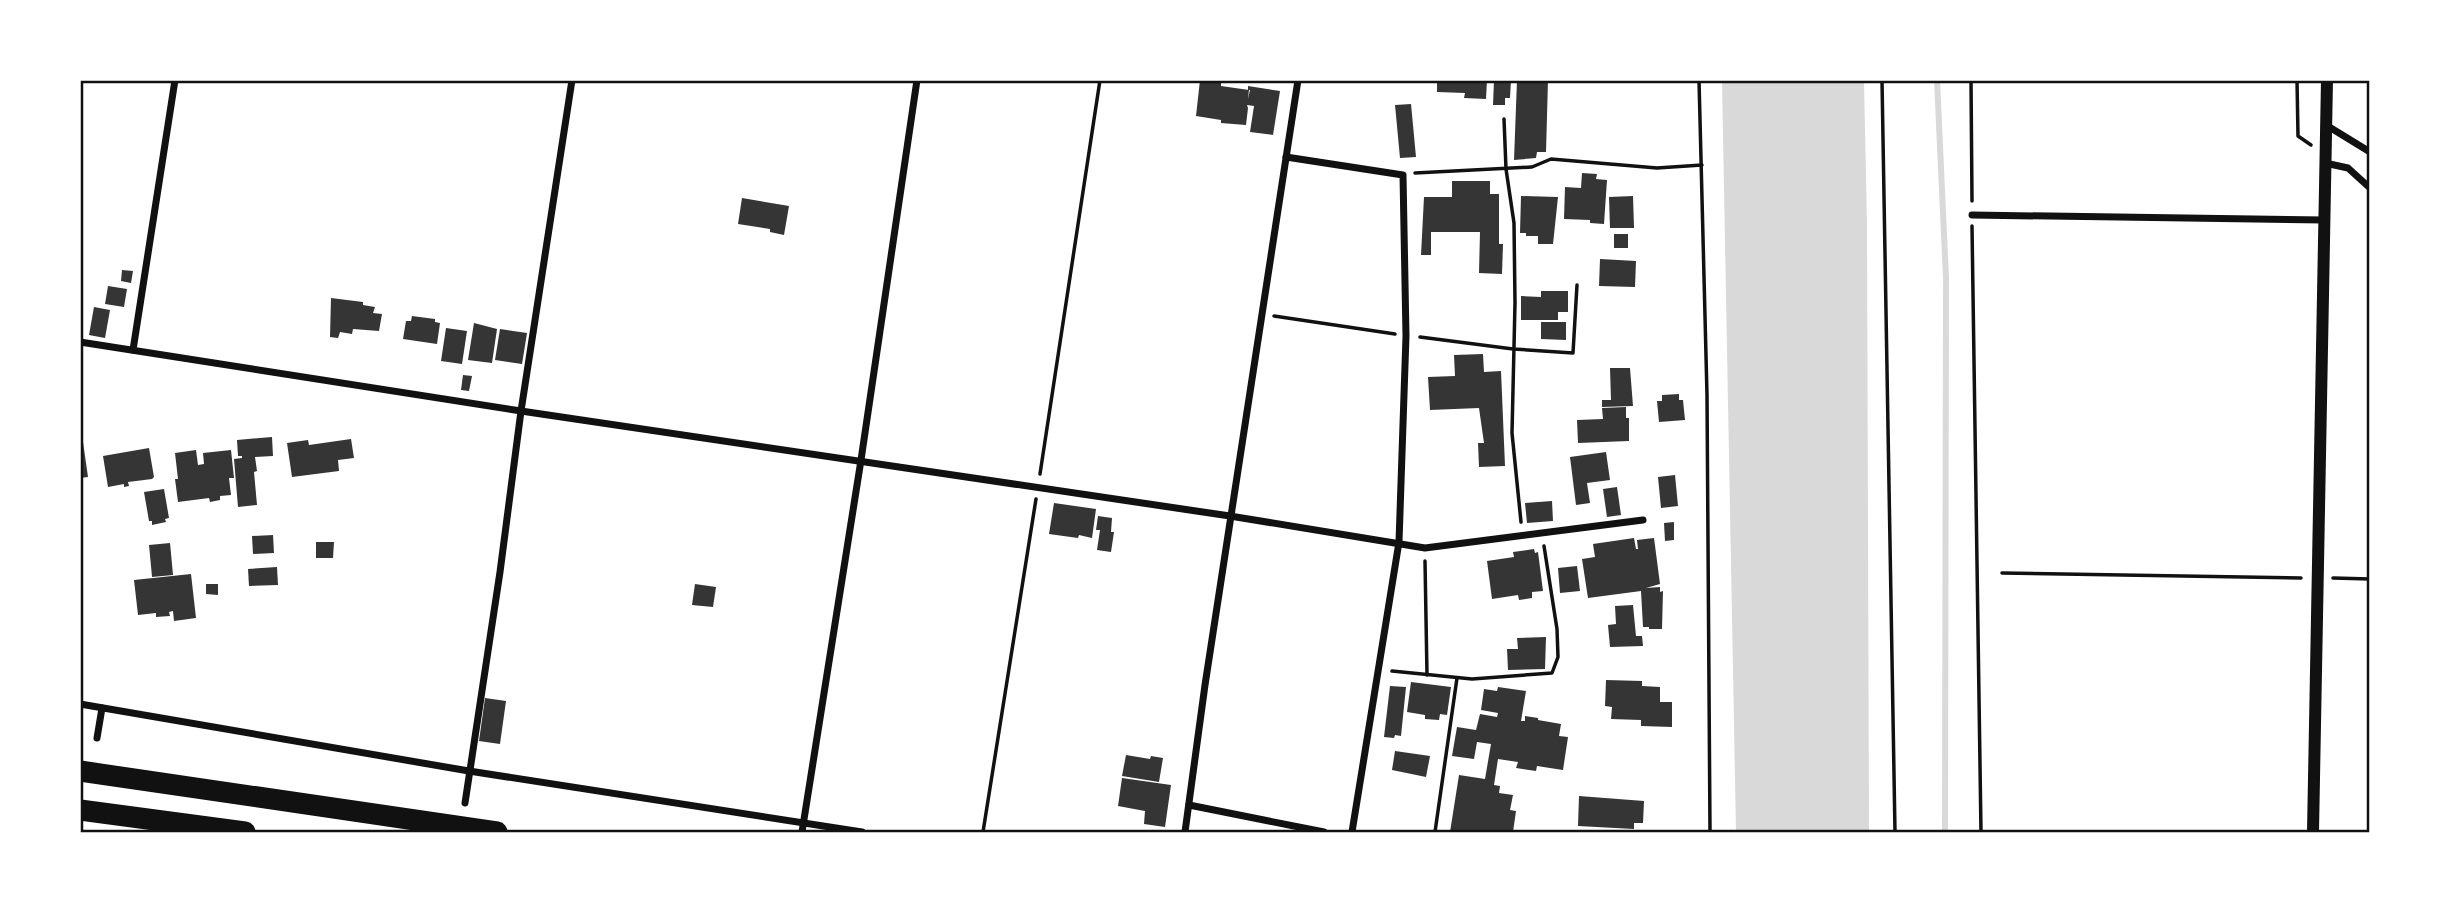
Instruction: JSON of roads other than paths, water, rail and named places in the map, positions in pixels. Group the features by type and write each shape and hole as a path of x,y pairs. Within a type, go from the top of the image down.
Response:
{"highway":[{"path":"80,762 267,789 410,819"},
{"path":"80,771 497,832"},
{"path":"80,810 245,832"}],"street":[{"path":"133,350 174,80"},
{"path":"465,803 572,80"},
{"path":"802,832 917,80"},
{"path":"1185,832 1230,516 1298,81 1293,80"},
{"path":"2313,832 2326,80"},
{"path":"2326,124 2370,152"},
{"path":"1286,157 1403,175 1406,336 1399,542 1352,832"},
{"path":"2325,163 2347,168 2370,188"},
{"path":"1972,215 2324,220"},
{"path":"80,342 1426,548 1643,520"},
{"path":"80,704 469,771 862,832"},
{"path":"97,738 102,708"},
{"path":"1189,806 1324,832"}],"waterway":[{"path":"1937,80 1946,278 1945,832"}]}
